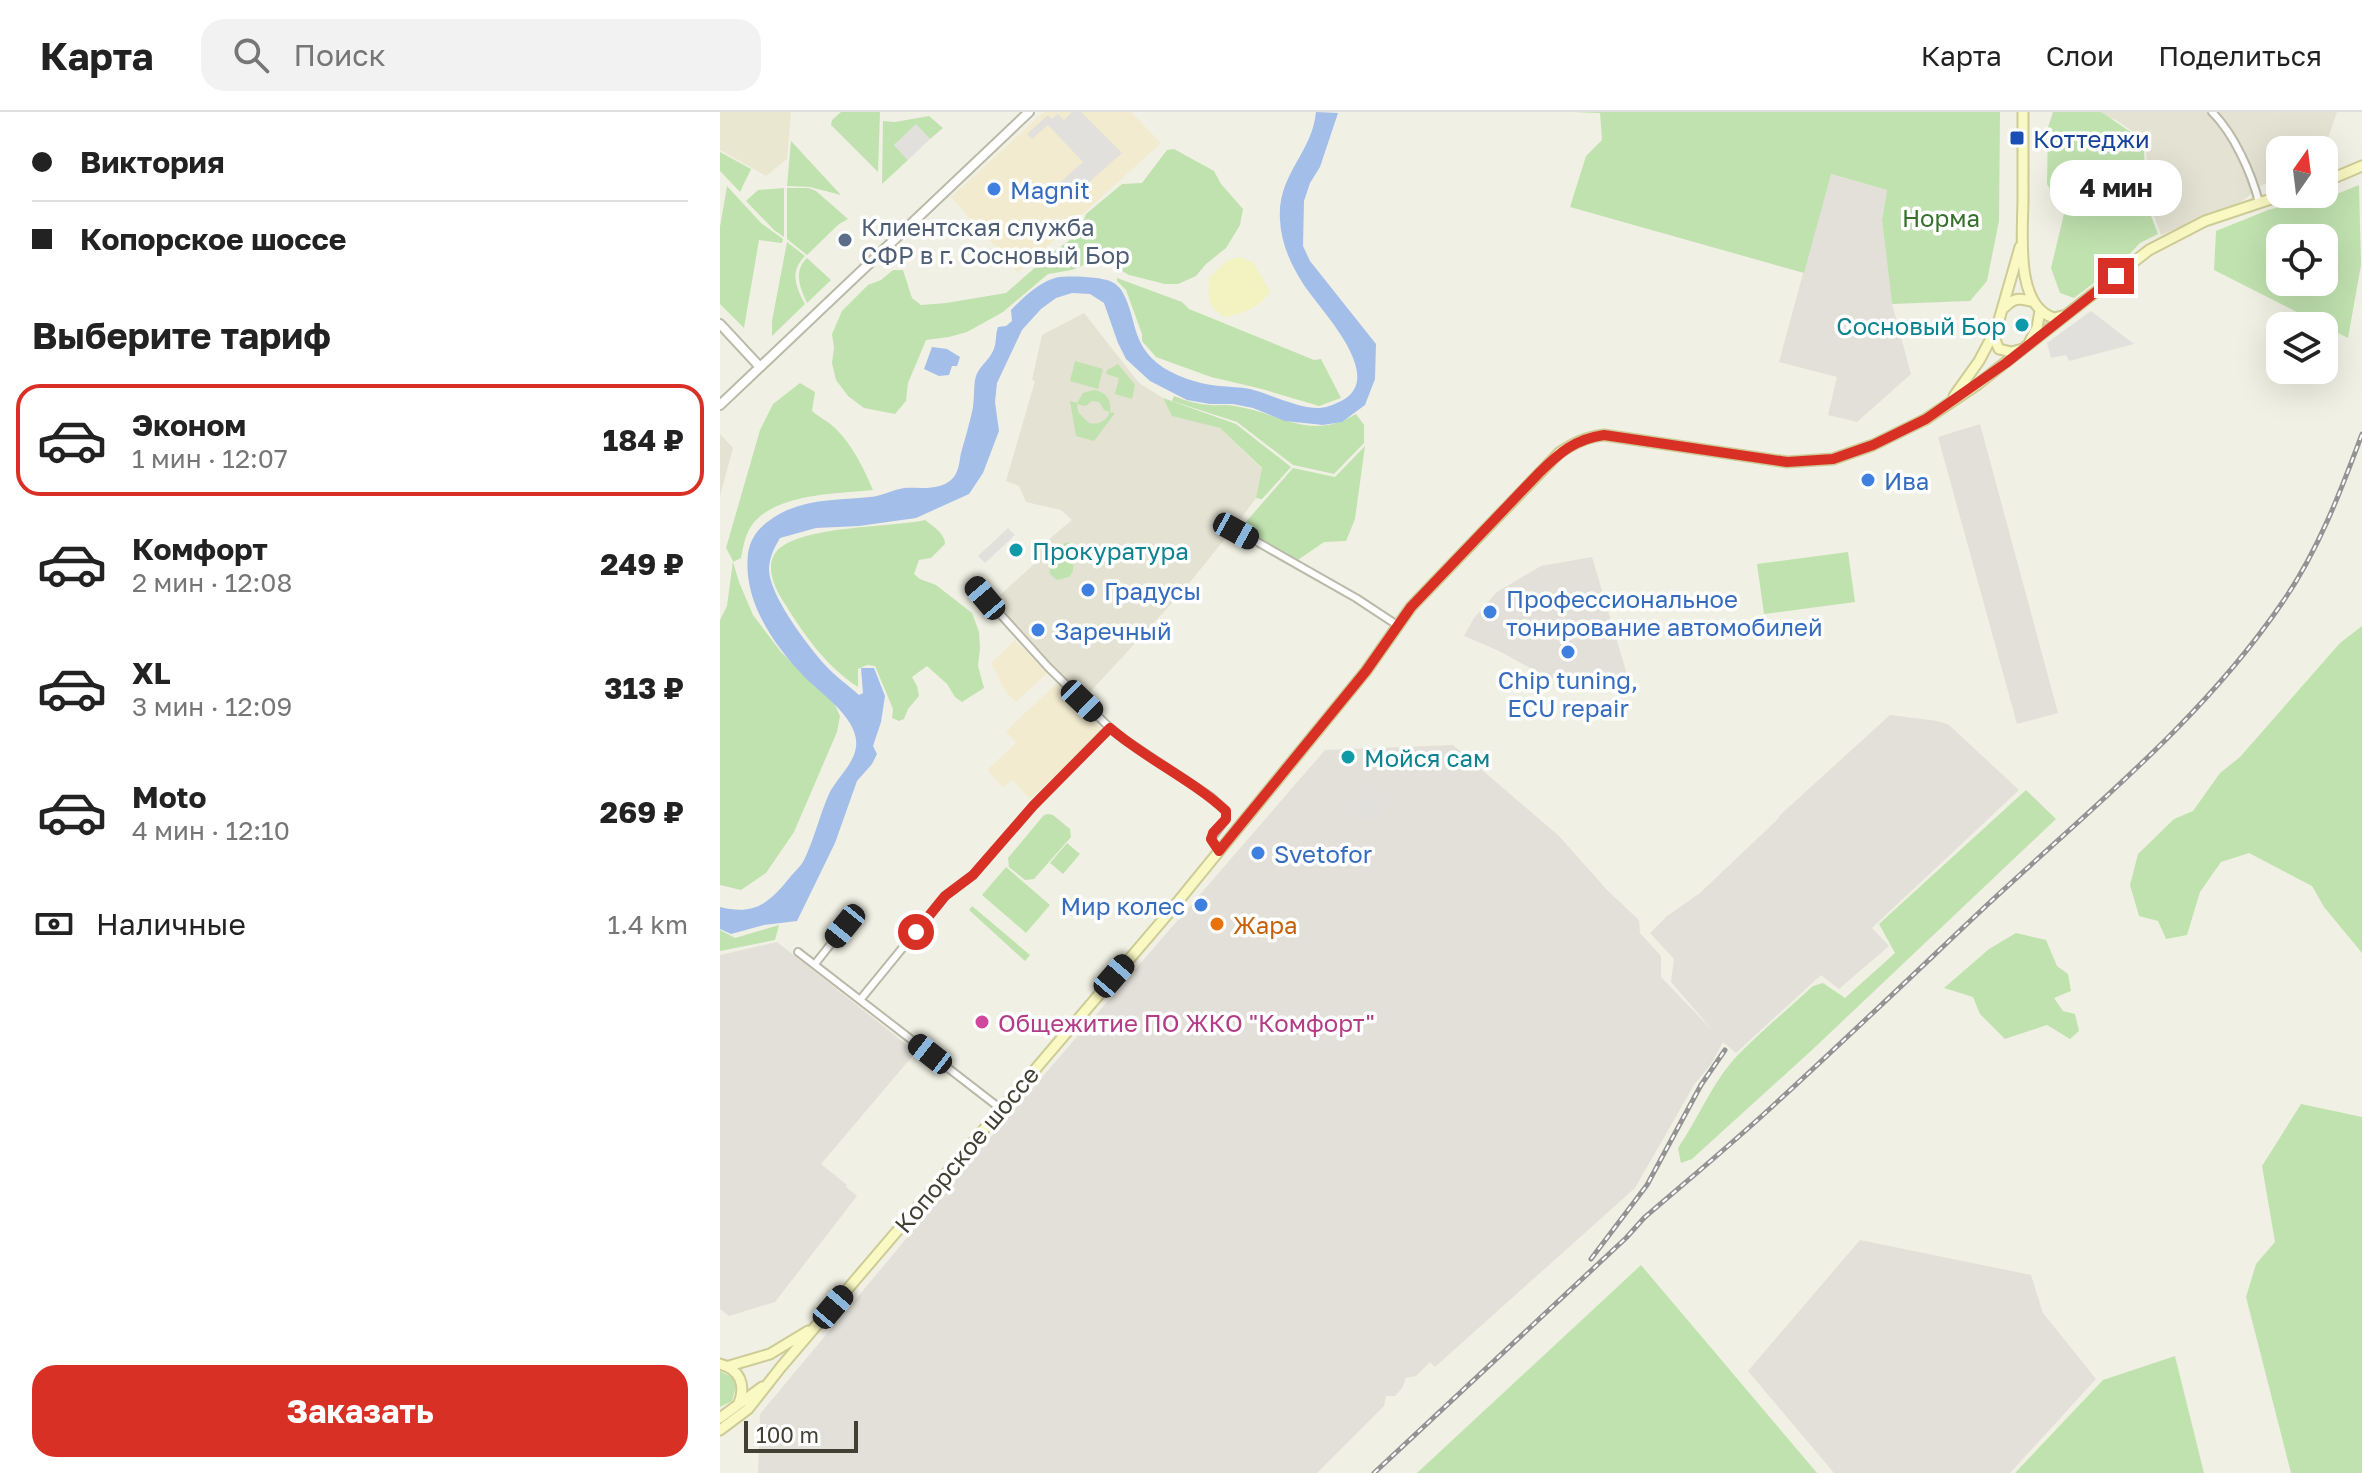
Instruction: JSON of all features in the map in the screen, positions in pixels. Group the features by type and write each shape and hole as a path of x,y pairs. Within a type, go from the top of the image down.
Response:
{"main road":[{"path":"1997,327 1995,340 1999,349 2011,352 2025,348 2037,328 2037,306 2024,271 2021,243 2023,112"},
{"path":"2338,176 2362,166"},
{"name":"Копорское шоссе","path":"768,1382 1219,851 1366,671 1397,625 1449,565 1559,453 1588,437 1604,435 1787,462 1833,459 1873,445 1947,405 2159,244 2205,221 2266,200"},
{"path":"1947,405 1979,361 1997,327 2021,243"},
{"path":"2004,308 2016,299 2024,298 2054,318 2065,315"},
{"path":"723,1364 770,1354 818,1325"},
{"path":"723,1364 737,1373 742,1382 743,1393 739,1403"},
{"path":"722,1415 768,1382"},
{"path":"720,1430 748,1409 768,1382"}],"street":[{"path":"720,405 1029,112"},
{"path":"2212,112 2240,156 2259,202"},
{"path":"720,324 760,367"},
{"path":"1231,527 1356,598 1397,625"},
{"path":"973,584 1005,622 1110,728 1211,797 1226,811 1226,819 1211,839 1219,851"},
{"path":"860,1000 945,896 973,875 1033,806 1110,728"},
{"path":"815,964 845,926"},
{"path":"798,952 1001,1109"}],"shaded area":[{"path":"720,112 791,112 787,159 766,176 720,150"},
{"path":"1044,112 1131,112 1161,143 1018,273 951,197"},
{"path":"1072,112 1081,112 1122,153 1070,199 1057,185 1083,162 1048,125 1032,139 1027,134 1048,115 1052,119 1058,114 1064,120"},
{"path":"2091,112 2337,112 2329,136 2266,136 2266,183 2240,203 2161,235 2151,207 2145,140 2116,120"},
{"path":"916,124 930,139 908,160 894,145"},
{"path":"1830,174 1887,190 1882,220 1892,304 1911,374 1857,422 1828,415 1837,377 1779,362"},
{"path":"2091,311 2134,344 2069,361 2066,355 2051,358 2047,343"},
{"path":"1084,313 1139,383 1163,398 1172,415 1220,428 1262,469 1256,498 1233,529 1182,592 1082,701 990,604 1040,559 1034,552 1072,520 1061,510 1026,502 1019,486 1006,481 1035,381 1032,380 1042,335"},
{"path":"1980,424 2058,713 2017,724 1938,437"},
{"path":"720,434 733,448 720,496"},
{"path":"1008,528 1015,535 985,563 978,556"},
{"path":"1592,557 1632,691 1547,677 1464,636 1474,618 1497,592 1541,566"},
{"path":"1015,640 1047,673 1016,702 1006,692 991,663"},
{"path":"1058,682 1104,731 1030,799 1012,780 1003,787 987,770 1016,743 1006,731"},
{"path":"1890,715 1949,725 2019,790 1872,928 1889,946 1839,989 1821,975 1736,1053 1723,1042 1694,1085 1635,1188 1435,1367 1430,1362 1416,1376 1406,1378 1395,1396 1386,1396 1384,1406 1317,1473 758,1473 760,1414 1011,1113 1325,750 1453,745 1559,836 1607,890 1639,920 1640,933 1661,956 1661,977 1714,1032 1671,982 1674,959 1650,933 1667,916 1700,893"},
{"path":"1372,790 1387,806 1369,822 1355,807"},
{"path":"777,942 916,1052 821,1164 857,1196 775,1302 729,1316 720,1309 720,955"},
{"path":"1860,1240 2031,1275 2043,1313 2096,1379 2010,1473 1834,1473 1748,1371"}],"green space":[{"path":"841,112 880,112 878,172 831,125"},
{"name":"Норма","path":"1571,112 2000,112 1999,221 1987,281 1970,301 1892,304 1882,220 1887,190 1831,174 1804,273 1570,207 1586,156 1602,140 1600,113"},
{"path":"2053,112 2101,112 2144,141 2145,193 2158,234 2140,243 2123,261 2074,298 2060,293 2051,268 2064,214 2047,184 2048,127"},
{"path":"929,116 943,128 930,139 916,125 894,145 908,160 882,184 883,121"},
{"path":"791,141 841,195 810,187 787,186"},
{"path":"1174,149 1214,171 1243,209 1240,225 1226,248 1196,276 1178,284 1165,284 1129,275 1095,260 1072,270 1048,274 1003,312 967,332 926,340 908,383 906,401 895,414 864,408 848,396 836,380 832,363 832,334 842,311 868,285 881,280 893,270 903,270 912,298 921,305 1006,293 1079,233 1086,214 1122,184 1142,183 1167,150"},
{"path":"720,152 751,169 740,192 720,171"},
{"path":"2359,185 2361,265 2348,338 2338,333 2338,312 2297,312 2214,270 2216,231 2268,210 2338,208 2338,194"},
{"path":"727,186 761,223 783,239 782,243 759,240 744,328 720,304 720,227"},
{"path":"784,188 784,237 746,201 758,190"},
{"path":"787,188 816,191 848,219 807,255 787,239"},
{"path":"787,242 805,256 796,274 797,286 805,304 772,336 772,321"},
{"path":"807,258 831,280 807,303 799,274"},
{"path":"1117,278 1182,302 1189,309 1314,360 1321,359 1341,398 1319,406 1211,377 1156,357 1142,341 1126,290"},
{"path":"1075,361 1103,369 1098,389 1070,381"},
{"path":"1118,364 1135,385 1132,399 1115,394 1119,378 1106,374 1107,370"},
{"path":"800,383 815,392 812,411 834,427 848,443 873,490 806,497 773,508 760,516 750,528 741,558 733,562 753,615 781,652 834,703 840,716 837,732 794,832 766,873 741,890 720,885 720,620 727,606 733,561 726,548 760,430 773,404"},
{"path":"1094,390 1102,393 1109,400 1110,412 1115,413 1094,441 1076,436 1070,401 1077,403 1083,393","holes":["1092,401 1099,402 1104,410 1110,412 1101,422 1089,423 1078,412 1077,404 1086,406"]},
{"path":"1174,396 1201,404 1232,405 1309,426 1324,426 1356,414 1364,425 1364,443 1334,474 1293,465 1237,422 1172,401"},
{"path":"1163,398 1236,424 1291,467 1262,499 1256,498 1262,468 1220,428 1172,416"},
{"path":"1365,446 1355,519 1346,541 1324,542 1295,562 1238,531 1293,468 1335,477"},
{"path":"925,520 941,534 945,544 931,558 919,560 914,574 936,585 972,613 979,632 978,666 984,688 962,702 927,666 912,677 919,696 904,719 899,721 892,718 893,709 875,666 858,669 858,687 817,650 778,592 771,565 776,552 787,543 804,537"},
{"path":"1069,542 1066,555 1072,562 1073,571 1069,577 1057,580 1050,574 1049,563 1058,555 1056,551"},
{"path":"1848,552 1855,602 1764,614 1757,564"},
{"path":"2362,626 2362,953 2324,907 2312,886 2249,853 2221,862 2200,892 2187,935 2166,939 2158,921 2139,916 2130,885 2138,854 2174,819 2193,811 2220,773 2240,757 2340,643"},
{"path":"2026,790 2056,819 1812,1050 1692,1159 1681,1163 1678,1148 1735,1058 1813,986 1823,983 1845,998 1895,953 1879,924"},
{"path":"1048,814 1070,829 1071,837 1034,879 1025,880 1009,867 1008,858"},
{"path":"1067,843 1080,854 1063,874 1050,863"},
{"path":"1006,867 1050,905 1026,933 982,895"},
{"path":"972,906 1030,955 1025,961 969,910"},
{"path":"779,925 775,940 720,951 720,930 735,938"},
{"path":"2016,933 2046,940 2057,966 2068,974 2071,991 2054,998 2063,1011 2075,1014 2079,1031 2070,1039 2047,1025 2005,1039 1980,1014 1973,997 1944,988 1989,949"},
{"path":"2301,1104 2362,1117 2362,1473 2291,1473 2246,1297 2256,1264 2275,1242 2262,1166"},
{"path":"1641,1265 1817,1473 1417,1473"},
{"path":"2175,1356 2204,1473 2015,1473 2103,1380"},
{"path":"720,1371 732,1377 736,1386 732,1401 720,1407"}],"sand":[{"path":"1239,257 1254,263 1270,292 1250,309 1225,317 1214,309 1210,301 1209,278 1227,261"}],"water":[{"path":"1316,112 1338,113 1320,167 1304,201 1303,246 1310,261 1376,344 1375,379 1365,405 1342,422 1323,425 1285,421 1253,408 1233,404 1187,400 1150,381 1126,359 1104,303 1090,294 1072,293 1056,298 1041,309 1022,330 997,383 995,402 999,431 983,473 969,494 916,518 816,528 780,538 776,545 771,556 770,579 790,619 818,656 859,695 863,693 861,668 874,668 885,696 873,746 877,754 857,781 835,843 797,921 764,925 731,934 720,929 720,907 743,910 761,905 802,864 829,794 852,759 856,747 855,736 845,715 789,660 761,618 754,602 748,570 749,549 756,533 778,515 803,505 874,496 904,488 935,487 951,480 958,468 971,417 976,376 993,351 998,327 1012,321 1011,310 1026,296 1055,278 1091,278 1116,284 1122,291 1149,355 1163,368 1178,375 1211,385 1250,389 1312,408 1326,407 1343,400 1354,389 1357,375 1353,358 1345,341 1298,275 1287,252 1280,220 1284,190 1308,140"},
{"path":"932,347 947,349 960,357 949,375 939,376 924,369"}],"railway":[{"path":"1374,1473 1644,1218 1776,1103 2181,725 2251,646 2295,583 2327,521 2362,434"},
{"path":"1591,1259 1647,1185 1701,1085 1725,1050"}],"place":[{"name":"Коттеджи","path":"2017,138"},
{"name":"Magnit","path":"994,189"},
{"name":"Клиентская служба СФР в г. Сосновый Бор","path":"845,240"},
{"name":"Сосновый Бор","path":"2022,325"},
{"name":"Ива","path":"1868,480"},
{"name":"Прокуратура","path":"1016,550"},
{"name":"Градусы","path":"1088,590"},
{"name":"Профессиональное тонирование автомобилей","path":"1490,612"},
{"name":"Заречный","path":"1038,630"},
{"name":"Chip tuning, ECU repair","path":"1568,652"},
{"name":"Мойся сам","path":"1348,757"},
{"name":"Svetofor","path":"1258,853"},
{"name":"Мир колес","path":"1201,905"},
{"name":"Жара","path":"1217,924"},
{"name":"Общежитие ПО ЖКО \"Комфорт\"","path":"982,1022"}],"route":[{"path":"916,932 945,896 973,875 1033,806 1110,728 1211,797 1226,811 1226,819 1211,839 1219,851 1366,671 1411,607 1539,473 1573,443 1604,435 1757,459 1787,462 1833,459 1873,445 1926,419 2006,363 2116,276"}]}
